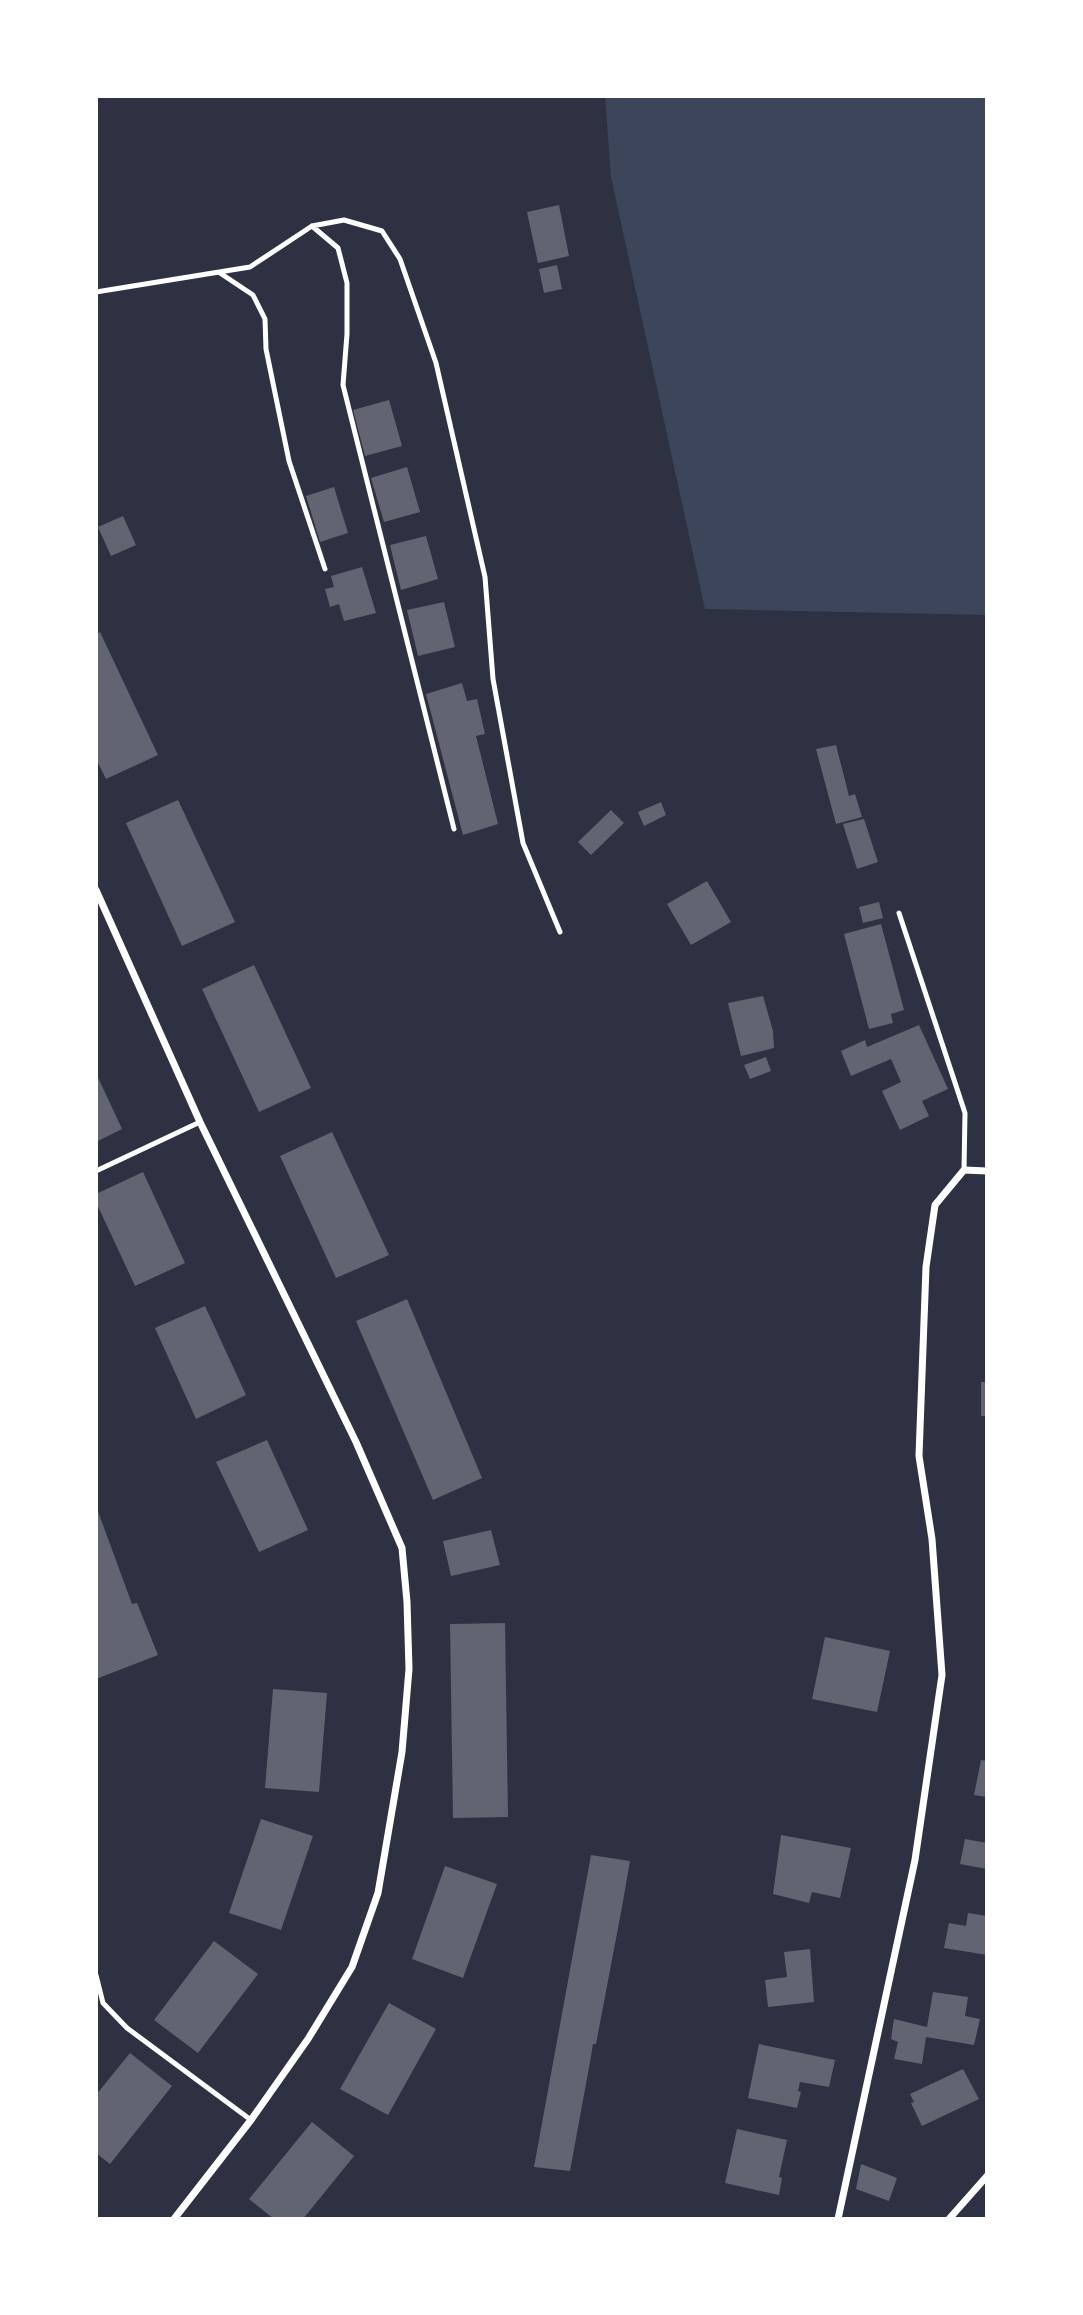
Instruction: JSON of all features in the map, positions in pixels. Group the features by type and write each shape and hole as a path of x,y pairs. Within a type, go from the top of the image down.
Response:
{"street":[{"path":"96,890 200,1122 356,1442 402,1548 407,1602 409,1669 402,1752 378,1893 352,1967 308,2039 251,2120 174,2219"},
{"path":"838,2219 915,1860 942,1675 932,1539 919,1457 926,1267 935,1205 964,1170 987,1171"},
{"path":"949,2219 987,2176"}],"lane":[{"path":"96,292 250,267 312,226 344,220 382,231 400,259 436,363 485,577 493,679 523,844 560,932"},
{"path":"312,226 338,248 347,283 343,385 454,829"},
{"path":"220,273 253,295 265,319 266,349 289,461 325,569"},
{"path":"899,913 965,1114 964,1170"},
{"path":"96,1171 200,1122"},
{"path":"96,1975 103,2003 127,2028 251,2120"}],"shaded area":[{"path":"605,96 987,96 987,615 705,609 611,177"}],"building":[{"path":"559,205 569,256 538,263 527,212"},
{"path":"557,265 562,289 544,293 539,269"},
{"path":"389,400 402,446 365,456 353,410"},
{"path":"407,467 420,512 384,522 371,478"},
{"path":"334,487 348,533 320,542 306,496"},
{"path":"123,516 136,545 111,556 98,527"},
{"path":"426,536 438,579 401,590 390,545"},
{"path":"362,567 376,613 344,621 339,604 330,607 325,589 334,587 331,576"},
{"path":"444,602 455,647 418,656 407,610"},
{"path":"100,632 158,755 106,779 96,759 96,634"},
{"path":"462,683 467,701 477,699 485,734 476,736 498,824 463,835 426,694"},
{"path":"836,745 849,796 855,794 862,817 836,824 816,749"},
{"path":"178,800 235,922 182,946 126,823"},
{"path":"661,802 666,815 644,826 638,812"},
{"path":"611,810 624,823 591,855 578,842"},
{"path":"864,819 878,862 857,869 843,824"},
{"path":"707,881 731,922 691,945 667,904"},
{"path":"879,902 883,918 863,923 859,907"},
{"path":"881,924 904,1010 891,1014 893,1023 869,1029 844,934"},
{"path":"254,965 311,1088 259,1112 202,989"},
{"path":"763,996 773,1031 774,1048 741,1056 728,1003"},
{"path":"919,1025 948,1089 922,1101 929,1116 900,1130 882,1091 901,1082 891,1059 851,1076 841,1051 865,1040 867,1047"},
{"path":"766,1057 771,1071 750,1079 744,1065"},
{"path":"96,1073 122,1129 96,1142"},
{"path":"332,1132 389,1255 336,1278 280,1156"},
{"path":"143,1172 185,1263 135,1286 96,1202 96,1194"},
{"path":"407,1299 482,1478 433,1500 356,1321"},
{"path":"205,1306 246,1395 196,1419 155,1328"},
{"path":"981,1382 987,1382 987,1416 981,1416"},
{"path":"267,1440 308,1530 259,1552 216,1462"},
{"path":"96,1506 132,1604 137,1603 158,1655 96,1679"},
{"path":"491,1530 500,1565 451,1576 443,1541"},
{"path":"505,1623 508,1817 453,1818 450,1624"},
{"path":"825,1637 890,1651 877,1712 812,1699"},
{"path":"273,1689 327,1693 319,1792 265,1788"},
{"path":"981,1760 987,1761 987,1797 974,1795"},
{"path":"261,1819 313,1836 281,1930 229,1913"},
{"path":"781,1835 851,1848 840,1898 812,1892 809,1903 773,1894"},
{"path":"965,1839 987,1843 987,1869 960,1864"},
{"path":"591,1855 630,1861 622,1907 570,2171 534,2167"},
{"path":"445,1866 497,1884 463,1978 412,1959"},
{"path":"968,1913 987,1916 987,1955 944,1948 949,1923 966,1926"},
{"path":"214,1941 258,1974 198,2053 154,2020"},
{"path":"810,1949 814,2002 768,2007 765,1980 787,1977 784,1952"},
{"path":"933,1992 968,1997 965,2016 980,2019 974,2045 926,2037 922,2064 894,2059 898,2042 891,2039 894,2019 927,2027"},
{"path":"389,2003 436,2029 388,2115 340,2089"},
{"path":"759,2044 835,2060 829,2087 800,2082 798,2091 801,2092 797,2108 748,2098"},
{"path":"130,2053 172,2086 110,2164 96,2153 96,2095"},
{"path":"963,2069 979,2099 922,2126 911,2103 914,2102 910,2094"},
{"path":"312,2122 354,2156 303,2219 274,2219 249,2199"},
{"path":"737,2129 787,2140 779,2177 782,2178 779,2195 725,2183"},
{"path":"861,2164 897,2178 889,2201 856,2189"}]}
